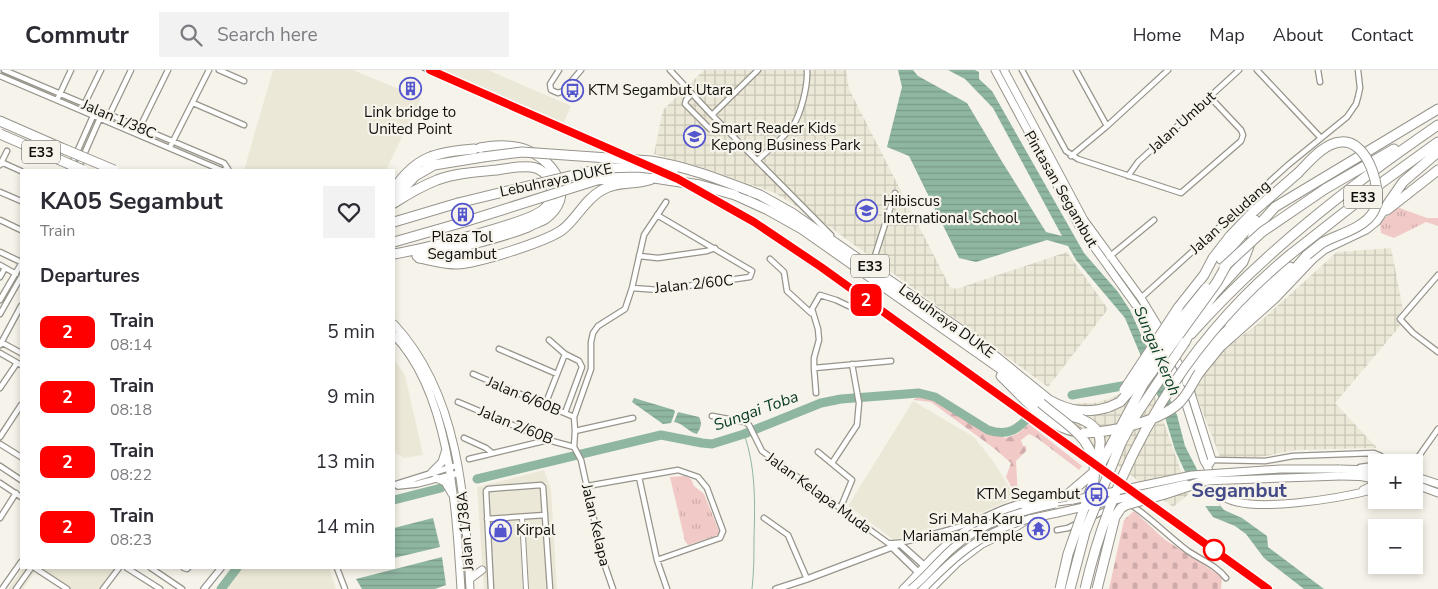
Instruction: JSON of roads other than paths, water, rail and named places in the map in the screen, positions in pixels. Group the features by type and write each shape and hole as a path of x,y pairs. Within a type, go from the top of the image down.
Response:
{"highway":[{"path":"1184,342 1193,324 1214,294 1243,262 1256,228 1275,207 1438,109"},
{"name":"E33","path":"0,123 112,169"},
{"name":"E33","path":"1070,589 1086,532 1121,443 1136,415 1184,342 1237,285 1283,244 1378,166 1438,125"},
{"name":"E33","path":"1043,400 1078,411 1091,412 1120,402 1185,314 1246,245 1278,220 1415,136 1438,125"},
{"name":"E33","path":"0,136 75,169"},
{"path":"1109,407 1124,389 1178,308 1230,236 1254,211 1330,144 1348,142 1357,146 1367,158 1373,175 1376,193 1376,205 1373,213 1358,226 1321,244 1209,335"},
{"path":"395,187 402,176 419,162 436,155 477,148 510,146 528,150 542,159 560,179 561,190 560,201 554,211 544,220 503,236 417,253 395,255"},
{"path":"1381,215 1403,182 1438,146"},
{"name":"E33","path":"1085,589 1098,539 1135,448 1170,389 1209,335 1276,266 1384,181 1438,146"},
{"path":"395,200 415,176 434,165 483,156 522,152 651,161 704,174 750,191"},
{"path":"395,200 420,187 439,180 474,172 532,167 542,170 549,179 552,195 544,210 515,222 417,253"},
{"name":"Lebuhraya DUKE","path":"395,222 458,203 578,173 619,167 648,167 702,177 750,191 792,213 968,334 1043,400"},
{"path":"1381,215 1438,170"},
{"name":"Lebuhraya DUKE","path":"395,242 597,180 635,175 700,185 726,192 753,203 777,214 802,229 1043,400"},
{"path":"417,253 457,264 512,250 550,236 563,229 593,195 603,189 618,184 654,178"},
{"path":"1204,274 1218,262 1251,223 1269,206 1281,199 1290,197"},
{"name":"E33","path":"985,358 990,366 1044,417 1059,427 1072,432 1104,431 1160,416 1180,402 1199,373 1220,347 1275,298 1318,254 1337,242 1366,229 1381,215"},
{"path":"1187,382 1192,370 1216,342 1238,320 1281,284 1307,255"},
{"path":"1025,505 1066,496 1101,464 1144,383 1228,264"},
{"path":"1043,400 1060,413 1088,422 1098,434 1101,447 1098,456 1080,484"},
{"name":"E33","path":"1043,400 1058,418 1075,430 1087,442 1092,451 1095,470 1094,480 1068,554 1060,589"},
{"path":"1097,589 1115,517 1121,508 1133,502 1207,480"}],"main road":[{"name":"Pintasan Segambut","path":"995,70 1079,226 1152,328 1174,371 1208,463"},
{"name":"Pintasan Segambut","path":"1004,70 1084,220 1157,323 1187,382 1215,487 1223,496 1231,501 1259,504 1300,503 1349,496"},
{"path":"0,123 103,169"},
{"path":"0,136 59,160 75,169"},
{"name":"Jalan 1/38A","path":"395,325 416,352 430,376 446,419 463,499 470,589"},
{"name":"Jalan 1/38A","path":"395,336 413,360 423,378 430,395 445,450 454,499 461,589"},
{"path":"445,450 442,462 434,475 445,482 451,490 454,499"},
{"path":"910,589 953,548 980,528 1010,515 1073,500 1192,475 1296,468 1342,471 1369,478 1372,481 1372,484 1349,496"},
{"path":"923,589 954,558 981,538 1000,528 1029,519 1207,480 1368,470"},
{"path":"1356,476 1368,477"},
{"path":"1423,479 1438,484"},
{"path":"1423,487 1438,493"},
{"path":"1349,496 1368,491"},
{"path":"903,589 928,562 956,537 994,515 1025,505 1073,500"},
{"path":"934,588 957,563 991,540 1029,519"},
{"path":"457,542 467,569 461,589"},
{"path":"928,562 931,571 936,575 944,576"},
{"path":"467,569 486,570"},
{"path":"470,579 486,570"}],"street":[{"name":"Jalan 1/38C","path":"4,70 224,164 228,169"},
{"path":"57,100 70,71 63,70"},
{"path":"81,110 100,70"},
{"path":"107,122 131,70"},
{"path":"136,134 168,70"},
{"path":"170,148 209,70"},
{"path":"219,70 244,80"},
{"path":"559,70 550,82 550,87 558,93 564,91 581,70"},
{"path":"574,70 574,79"},
{"path":"670,70 830,234 983,343"},
{"path":"712,115 758,70"},
{"path":"757,161 793,126 806,92 808,82 807,70"},
{"path":"1022,70 1066,151 1071,156 1078,160 1181,193 1241,141 1243,134 1241,130 1210,97"},
{"path":"1076,70 1107,126"},
{"path":"1071,156 1168,70"},
{"name":"Jalan Umbut","path":"1128,176 1138,162 1239,70"},
{"path":"1257,70 1320,137"},
{"path":"1318,70 1320,82"},
{"name":"Jalan Seludang","path":"1141,298 1320,137 1347,116 1356,104 1360,88 1358,70"},
{"name":"Jalan 1/38C","path":"0,76 221,169"},
{"path":"692,94 685,104 710,129"},
{"path":"193,103 244,125"},
{"path":"75,169 93,116"},
{"path":"78,159 100,118"},
{"path":"7,150 1,164 20,171"},
{"path":"0,192 20,201"},
{"path":"872,264 895,193"},
{"path":"574,448 574,417 591,369 590,342 593,333 598,326 624,309 632,288 644,234 666,202"},
{"path":"658,214 715,248"},
{"path":"0,220 20,230"},
{"path":"1109,257 1154,220"},
{"path":"639,256 658,258 707,251 715,248"},
{"name":"Jalan 2/60C","path":"632,288 659,290 750,277 752,271 715,248"},
{"path":"0,252 20,262"},
{"path":"770,259 784,272 787,291 812,314 818,324 819,340 814,358 816,393"},
{"path":"0,300 20,265"},
{"path":"0,277 3,267 16,274"},
{"path":"1438,275 1400,316 1400,319 1413,333 1438,352"},
{"path":"0,314 20,279"},
{"path":"812,314 812,309 820,294 855,310"},
{"path":"20,308 1,344 20,353"},
{"path":"549,340 565,354 579,361 582,367 564,413"},
{"path":"499,350 557,374"},
{"path":"0,353 19,364 0,388"},
{"path":"545,405 565,354"},
{"path":"814,368 891,361"},
{"path":"832,463 857,425 859,403 852,364"},
{"path":"582,367 591,369"},
{"name":"Jalan 6/60B","path":"473,374 574,417"},
{"name":"Jalan 2/60B","path":"458,402 548,440 574,448"},
{"path":"0,438 20,408"},
{"name":"Jalan Kelapa Muda","path":"712,416 745,422 749,425 762,451 890,545"},
{"path":"575,431 633,418"},
{"path":"1420,454 1438,429"},
{"path":"464,438 486,448 492,453"},
{"path":"469,459 548,440"},
{"path":"0,444 20,456"},
{"name":"Jalan Kelapa","path":"574,448 581,460 603,560 613,589"},
{"path":"818,452 852,480 840,509"},
{"path":"1208,463 1265,461 1293,456 1366,454 1376,457 1375,464 1342,471"},
{"path":"0,466 20,479"},
{"path":"395,486 417,484 434,475 458,469"},
{"path":"587,486 678,470 698,477 707,488 723,531 720,538 657,560"},
{"path":"639,477 657,560 667,589"},
{"path":"0,482 20,496"},
{"path":"776,589 807,579 890,545 900,544 977,520 1012,504 1043,498 1091,484 1100,486 1124,501 1203,562 1215,567 1226,578"},
{"path":"491,589 486,570 486,491 488,489 541,485 543,487 550,589"},
{"path":"0,518 16,493"},
{"path":"1057,530 1068,528 1124,501"},
{"path":"487,519 545,515"},
{"path":"522,517 526,589"},
{"path":"764,518 788,535 807,579"},
{"path":"900,544 928,562 934,588"},
{"path":"890,545 934,588"},
{"path":"2,589 20,563"},
{"path":"16,589 30,569"},
{"path":"37,569 67,589"},
{"path":"103,589 118,569"},
{"path":"129,569 160,589"},
{"path":"152,569 182,589"},
{"path":"204,589 220,569"},
{"path":"337,569 346,589"},
{"path":"147,589 151,583"}],"waterway":[{"name":"Sungai Toba","path":"1072,395 1133,384"},
{"name":"Sungai Toba","path":"477,479 661,435 712,444 744,434 821,403 841,399 919,393 935,397 988,430 1002,433 1017,428 1032,414"},
{"path":"744,434 751,460 754,486 755,512 752,589"},
{"name":"Sungai Toba","path":"395,500 441,488"},
{"name":"Sungai Toba","path":"221,589 236,569"}],"railway":[{"path":"422,70 677,182 734,214 825,274 1265,589"}],"train":[{"name":"2","path":"430,70 678,179 754,222 821,267 1268,589"}],"place":[{"name":"Link bridge to United Point","path":"410,89"},
{"name":"KTM Segambut Utara","path":"572,90"},
{"name":"Smart Reader Kids Kepong Business Park","path":"695,137"},
{"name":"Hibiscus International School","path":"867,210"},
{"name":"Plaza Tol Segambut","path":"462,214"},
{"name":"KTM Segambut","path":"1096,494"},
{"name":"Sri Maha Karu Mariaman Temple","path":"1039,528"},
{"name":"Kirpal","path":"500,530"}],"district":[{"name":"Segambut","path":"1239,490"}],"water label":[{"name":"Sungai Keroh","path":"1157,351"}]}
